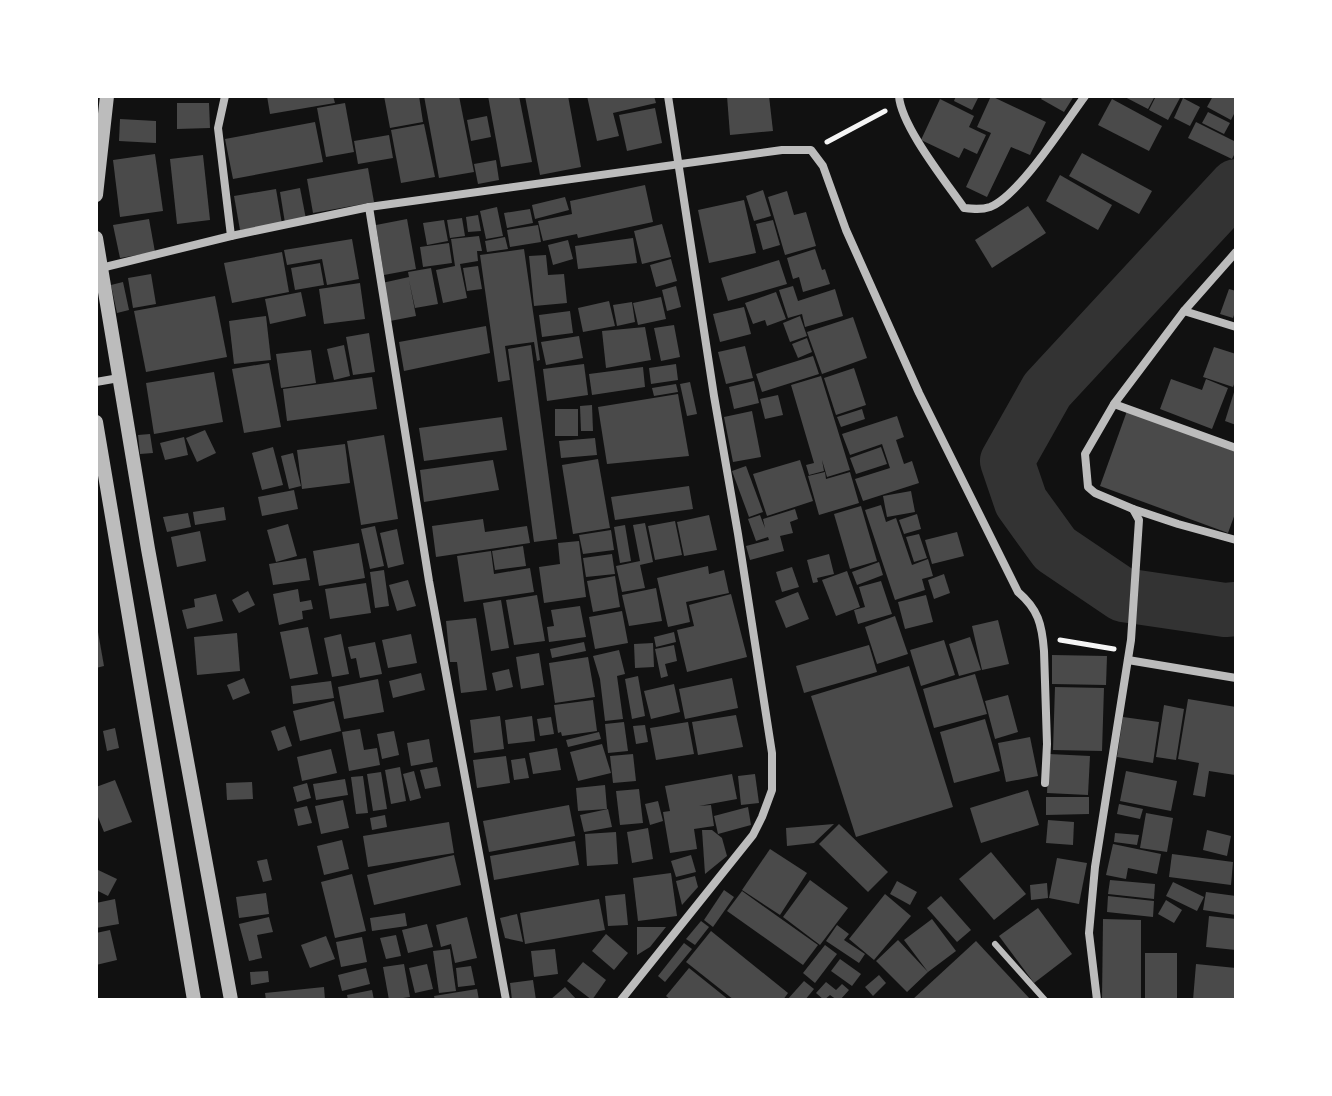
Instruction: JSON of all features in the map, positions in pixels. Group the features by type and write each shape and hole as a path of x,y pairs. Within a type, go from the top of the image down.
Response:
{"street":[{"path":"96,195 107,96"},
{"path":"225,96 218,128 231,236"},
{"path":"621,1000 753,835 772,790 772,753 668,96"},
{"path":"899,99 914,134 964,208 978,209 991,207 1015,190 1085,96"},
{"path":"98,268 369,207 782,150 811,150 823,166 846,230 919,393 1018,592 1036,610 1043,638 1047,744 1045,783"},
{"path":"369,207 429,581 506,1000"},
{"path":"96,238 98,268 231,1000"},
{"path":"1236,252 1184,311 1114,404 1085,454 1088,487 1095,493 1133,509 1236,540"},
{"path":"1184,311 1236,327"},
{"path":"96,382 119,378"},
{"path":"1114,404 1236,448"},
{"path":"96,422 194,1000"},
{"path":"1097,1000 1089,933 1095,867 1131,640 1139,520 1133,509"},
{"path":"1128,656 1236,678"}],"lane":[{"path":"995,944 1045,1000"}],"path":[{"path":"811,150 899,99"},
{"path":"1043,638 1128,656"}],"building":[{"path":"267,96 333,96 335,103 270,114"},
{"path":"384,96 419,96 423,122 390,128"},
{"path":"424,96 459,96 474,172 439,178"},
{"path":"488,96 519,96 532,162 501,167"},
{"path":"525,96 568,96 581,167 540,175"},
{"path":"587,96 654,96 656,103 613,113 619,136 597,141"},
{"path":"727,96 769,96 773,131 730,135"},
{"path":"956,96 979,96 972,110 954,101"},
{"path":"991,96 1046,122 1030,155 1011,147 987,197 966,187 991,133 977,127"},
{"path":"1043,96 1074,96 1064,112 1041,99"},
{"path":"1123,96 1155,96 1148,109"},
{"path":"1156,96 1181,96 1168,120 1149,110"},
{"path":"1213,96 1236,97 1236,110 1231,120 1207,107"},
{"path":"1183,98 1200,107 1190,126 1174,118"},
{"path":"940,99 974,116 969,127 986,135 977,154 964,148 959,158 921,140"},
{"path":"1112,99 1162,126 1149,151 1098,125"},
{"path":"177,103 209,103 210,128 177,129"},
{"path":"345,103 354,152 326,157 317,108"},
{"path":"655,108 662,143 627,151 619,115"},
{"path":"1208,112 1230,123 1224,134 1202,123"},
{"path":"487,116 491,137 471,141 467,120"},
{"path":"120,119 156,121 156,143 119,141"},
{"path":"315,122 323,162 233,179 225,139"},
{"path":"1196,122 1236,142 1232,159 1188,138"},
{"path":"424,124 435,177 401,183 391,130"},
{"path":"389,135 393,158 358,164 354,141"},
{"path":"1082,153 1152,191 1139,214 1069,176"},
{"path":"155,154 163,211 120,217 113,160"},
{"path":"203,155 210,220 177,224 170,159"},
{"path":"496,160 499,180 478,184 474,164"},
{"path":"368,168 374,202 313,213 307,179"},
{"path":"1060,175 1112,205 1098,230 1046,201"},
{"path":"645,185 653,222 578,238 577,234 543,241 538,221 572,214 570,201"},
{"path":"300,188 306,219 285,223 280,192"},
{"path":"276,189 282,224 240,230 234,196"},
{"path":"763,190 771,216 754,221 746,196"},
{"path":"787,191 794,215 806,212 816,246 785,255 768,197"},
{"path":"565,197 569,210 535,219 532,205"},
{"path":"744,200 756,253 709,263 698,210"},
{"path":"1028,206 1046,233 992,268 975,240"},
{"path":"497,207 503,236 486,239 480,211"},
{"path":"530,209 533,223 507,228 504,213"},
{"path":"478,215 481,231 468,232 466,217"},
{"path":"462,218 465,236 450,238 447,220"},
{"path":"149,219 155,252 120,258 113,225"},
{"path":"407,219 416,269 384,275 376,225"},
{"path":"444,220 448,241 427,245 423,223"},
{"path":"773,220 780,245 763,250 756,224"},
{"path":"662,224 671,257 642,264 634,231"},
{"path":"538,225 541,242 510,247 507,230"},
{"path":"479,236 482,251 477,251 478,261 460,264 467,298 443,303 436,270 455,266 451,239"},
{"path":"505,237 508,249 487,252 485,241"},
{"path":"633,238 637,263 578,269 575,246"},
{"path":"352,239 359,279 327,285 322,259 287,265 284,250"},
{"path":"568,240 573,259 553,265 548,245"},
{"path":"449,243 452,263 423,267 420,247"},
{"path":"524,249 540,360 537,361 534,342 505,346 510,380 498,382 480,255"},
{"path":"815,249 830,284 803,292 799,277 793,279 787,258"},
{"path":"282,252 289,292 232,303 224,263"},
{"path":"546,255 548,275 564,274 567,303 534,306 529,256"},
{"path":"671,259 677,281 656,287 650,265"},
{"path":"779,260 787,284 728,301 721,278"},
{"path":"320,263 324,285 295,290 291,268"},
{"path":"478,266 482,289 467,291 463,268"},
{"path":"431,268 438,304 415,308 409,280 416,316 390,321 382,283 409,277 408,272"},
{"path":"151,274 156,304 133,308 128,278"},
{"path":"123,282 129,310 117,313 111,285"},
{"path":"360,283 365,319 324,324 319,289"},
{"path":"676,286 681,307 667,311 662,290"},
{"path":"793,286 798,301 835,289 843,316 805,327 802,314 788,318 779,290"},
{"path":"1229,289 1236,291 1233,318 1220,314"},
{"path":"301,292 306,316 270,324 265,299"},
{"path":"776,292 786,319 767,326 765,320 753,324 745,303"},
{"path":"215,296 227,357 146,372 134,311"},
{"path":"661,297 666,319 638,325 633,303"},
{"path":"609,301 615,326 583,332 578,308"},
{"path":"632,302 635,322 617,326 613,305"},
{"path":"744,307 751,334 720,342 713,314"},
{"path":"570,311 573,333 542,337 539,315"},
{"path":"266,316 271,360 234,364 229,321"},
{"path":"800,316 807,336 790,342 783,323"},
{"path":"853,317 867,358 822,374 807,332"},
{"path":"674,325 680,357 661,361 654,328"},
{"path":"486,326 490,353 404,371 399,342"},
{"path":"645,327 651,360 606,368 602,331"},
{"path":"369,333 375,372 353,375 346,337"},
{"path":"579,336 583,358 546,365 541,342"},
{"path":"807,338 812,352 798,358 792,344"},
{"path":"344,345 350,376 334,380 327,349"},
{"path":"531,345 557,539 534,542 508,349"},
{"path":"745,346 753,378 726,384 718,352"},
{"path":"1214,347 1236,354 1233,387 1203,377"},
{"path":"311,350 316,383 281,388 276,354"},
{"path":"813,356 819,374 762,392 756,374"},
{"path":"269,363 281,427 244,433 232,369"},
{"path":"584,364 588,395 547,401 543,369"},
{"path":"676,364 678,380 651,384 649,368"},
{"path":"643,367 645,387 592,395 589,374"},
{"path":"854,368 866,405 836,415 824,378"},
{"path":"214,372 223,422 154,434 146,383"},
{"path":"821,376 850,470 827,477 822,460 824,471 809,475 806,465 814,463 791,385"},
{"path":"372,377 377,409 287,421 283,389"},
{"path":"1171,379 1202,390 1206,379 1228,388 1212,429 1160,409"},
{"path":"754,381 759,403 734,409 729,387"},
{"path":"690,382 697,414 687,416 680,384"},
{"path":"676,384 678,392 654,396 652,388"},
{"path":"1236,389 1236,425 1225,421"},
{"path":"678,394 689,456 607,464 598,407"},
{"path":"778,395 783,415 765,419 760,399"},
{"path":"592,405 593,431 581,431 580,406"},
{"path":"555,409 578,409 578,436 555,436"},
{"path":"862,409 865,419 841,427 837,417"},
{"path":"752,411 761,457 733,462 724,417"},
{"path":"1127,411 1236,452 1236,511 1228,533 1100,486"},
{"path":"897,416 904,437 896,440 904,464 912,461 919,483 863,501 855,479 890,468 882,444 850,455 842,434"},
{"path":"502,417 507,450 424,461 419,428"},
{"path":"205,430 216,453 197,462 186,438"},
{"path":"150,434 153,453 140,454 138,435"},
{"path":"384,435 398,519 361,525 347,441"},
{"path":"184,437 188,455 165,460 160,443"},
{"path":"595,438 597,455 561,458 559,441"},
{"path":"345,444 350,483 302,489 297,450"},
{"path":"273,447 283,485 262,490 252,453"},
{"path":"881,447 887,464 856,474 850,458"},
{"path":"293,453 301,486 289,489 281,456"},
{"path":"598,459 610,528 573,534 562,465"},
{"path":"493,460 499,490 424,502 420,470"},
{"path":"800,460 813,501 767,516 753,474"},
{"path":"746,466 763,512 749,517 732,471"},
{"path":"825,472 826,479 850,472 859,503 819,515 808,476"},
{"path":"689,486 693,509 615,520 611,497"},
{"path":"294,490 298,509 262,516 258,497"},
{"path":"911,491 915,512 887,517 883,496"},
{"path":"881,505 886,522 896,518 912,565 928,559 933,576 922,579 925,590 895,600 865,510"},
{"path":"861,506 877,561 850,569 834,514"},
{"path":"224,507 226,520 195,525 193,512"},
{"path":"795,509 798,519 790,522 793,533 780,536 784,551 750,560 746,546 769,540 768,537 756,541 748,519 760,515 765,528 763,519"},
{"path":"188,513 191,527 167,532 163,517"},
{"path":"917,514 921,529 904,534 899,520"},
{"path":"709,515 717,550 684,556 677,522"},
{"path":"483,519 485,532 527,526 530,543 436,557 432,526"},
{"path":"675,521 682,555 655,560 648,526"},
{"path":"645,523 653,562 640,565 645,588 622,592 616,566 640,561 633,525"},
{"path":"288,524 297,556 276,562 267,530"},
{"path":"625,525 631,561 620,563 614,527"},
{"path":"375,526 384,566 370,569 361,529"},
{"path":"397,529 404,564 388,568 380,533"},
{"path":"611,530 614,550 583,554 579,535"},
{"path":"200,531 206,561 177,567 171,537"},
{"path":"957,532 964,556 932,564 925,540"},
{"path":"919,534 927,558 914,562 906,537"},
{"path":"579,541 586,597 544,603 539,567 560,564 558,543"},
{"path":"359,543 365,578 319,586 313,551"},
{"path":"523,546 526,566 495,570 492,551"},
{"path":"491,551 494,574 530,568 534,592 464,602 457,556"},
{"path":"612,554 615,574 586,577 583,558"},
{"path":"829,554 834,574 817,578 818,582 813,583 807,560"},
{"path":"306,558 310,580 273,585 269,564"},
{"path":"879,562 883,575 857,585 852,572"},
{"path":"708,566 709,574 724,570 729,593 686,602 690,622 668,627 657,578"},
{"path":"792,567 799,587 782,592 776,572"},
{"path":"384,570 389,606 375,608 370,572"},
{"path":"847,571 860,607 836,616 822,580"},
{"path":"944,574 950,593 934,599 928,580"},
{"path":"615,576 620,607 593,612 587,581"},
{"path":"408,580 416,606 397,611 389,585"},
{"path":"881,581 892,614 858,624 854,610 865,607 859,587"},
{"path":"366,583 371,613 330,619 325,589"},
{"path":"656,588 662,621 629,626 622,595"},
{"path":"298,589 300,602 311,600 313,609 302,611 303,619 279,625 273,594"},
{"path":"248,591 255,605 239,613 232,600"},
{"path":"798,592 809,619 786,628 775,601"},
{"path":"216,594 223,621 187,629 182,610 195,607 194,599"},
{"path":"731,594 747,657 687,672 677,630 694,626 689,605"},
{"path":"537,595 545,641 514,645 506,600"},
{"path":"926,595 933,622 905,629 898,602"},
{"path":"501,600 509,648 491,651 483,603"},
{"path":"580,606 586,637 549,642 547,627 554,626 551,610"},
{"path":"622,611 628,643 595,649 589,617"},
{"path":"895,616 908,654 877,664 865,627"},
{"path":"476,618 487,690 461,693 457,662 450,662 446,621"},
{"path":"998,620 1009,664 982,670 972,626"},
{"path":"308,627 318,674 290,679 280,632"},
{"path":"96,632 104,666 96,668"},
{"path":"674,632 676,642 656,647 654,637"},
{"path":"237,633 240,671 197,675 194,637"},
{"path":"341,634 349,674 332,677 324,638"},
{"path":"411,634 417,663 388,668 382,640"},
{"path":"970,637 981,670 959,676 949,644"},
{"path":"944,640 955,675 921,686 910,650"},
{"path":"375,642 382,674 360,678 356,658 351,659 348,647"},
{"path":"584,642 586,651 552,658 550,649"},
{"path":"653,643 654,667 635,668 634,644"},
{"path":"674,645 677,661 665,664 668,676 661,678 655,649"},
{"path":"869,645 877,672 804,693 796,666"},
{"path":"619,650 625,674 617,676 623,719 605,721 600,679 593,656"},
{"path":"539,653 544,685 521,689 516,657"},
{"path":"1052,655 1107,656 1106,685 1052,684"},
{"path":"588,657 595,697 555,703 549,663"},
{"path":"909,666 953,807 856,837 811,696"},
{"path":"509,669 513,687 496,691 492,673"},
{"path":"421,673 425,690 393,698 389,681"},
{"path":"975,674 987,714 934,728 923,689"},
{"path":"638,676 645,716 632,719 625,679"},
{"path":"244,678 250,693 233,700 227,685"},
{"path":"732,678 738,708 685,719 679,689"},
{"path":"378,679 384,712 344,719 338,687"},
{"path":"331,681 334,698 293,704 291,686"},
{"path":"674,684 680,712 651,719 644,691"},
{"path":"1055,687 1104,688 1102,751 1053,750"},
{"path":"1008,695 1018,732 995,739 985,701"},
{"path":"1188,699 1236,707 1235,775 1209,771 1205,797 1193,795 1199,763 1178,759"},
{"path":"593,700 597,731 562,736 561,732 558,733 554,705"},
{"path":"334,701 341,731 300,741 293,711"},
{"path":"1164,705 1184,709 1176,760 1156,757"},
{"path":"736,715 743,747 698,755 692,722"},
{"path":"500,716 504,749 474,753 470,720"},
{"path":"532,716 535,741 508,744 505,720"},
{"path":"551,717 554,734 540,736 537,719"},
{"path":"1123,717 1159,722 1153,763 1117,757"},
{"path":"985,719 1000,771 954,783 940,732"},
{"path":"624,722 628,751 608,753 605,724"},
{"path":"688,722 694,754 656,760 650,728"},
{"path":"645,725 648,742 636,744 633,726"},
{"path":"285,726 292,746 278,751 271,731"},
{"path":"115,728 119,748 107,751 103,731"},
{"path":"360,729 364,750 377,748 380,765 349,771 342,732"},
{"path":"394,731 399,755 382,759 377,734"},
{"path":"599,732 601,739 568,747 566,740"},
{"path":"1030,737 1038,776 1006,782 998,743"},
{"path":"429,739 433,762 411,766 407,743"},
{"path":"602,744 611,773 578,781 570,752"},
{"path":"557,748 561,770 533,774 529,753"},
{"path":"331,749 337,773 302,781 297,757"},
{"path":"633,754 636,781 613,783 610,756"},
{"path":"1049,754 1090,756 1088,795 1047,793"},
{"path":"506,756 510,783 477,788 473,760"},
{"path":"525,758 529,778 514,780 511,760"},
{"path":"400,767 406,801 391,804 385,770"},
{"path":"437,767 441,786 425,789 420,770"},
{"path":"414,771 421,798 410,801 403,774"},
{"path":"1126,771 1177,781 1171,811 1120,801"},
{"path":"381,772 387,809 373,811 367,774"},
{"path":"732,774 737,799 699,806 711,805 714,826 694,829 697,849 670,853 663,812 670,811 665,786"},
{"path":"755,774 759,803 741,805 738,776"},
{"path":"363,776 368,813 356,814 351,777"},
{"path":"345,779 348,795 316,800 313,784"},
{"path":"115,780 132,822 104,832 96,812 96,787"},
{"path":"252,782 253,799 227,800 226,783"},
{"path":"307,783 311,798 297,802 293,787"},
{"path":"605,785 607,809 578,811 576,788"},
{"path":"639,789 643,823 620,825 616,791"},
{"path":"1028,790 1039,825 981,843 970,808"},
{"path":"1046,797 1089,797 1089,814 1046,815"},
{"path":"343,800 349,828 321,834 315,806"},
{"path":"658,801 663,821 650,825 645,804"},
{"path":"1119,804 1143,809 1140,819 1117,814"},
{"path":"569,805 575,836 489,852 483,821"},
{"path":"307,806 312,823 298,826 294,809"},
{"path":"748,807 751,825 718,834 714,816"},
{"path":"608,809 612,827 584,832 580,815"},
{"path":"1146,813 1173,818 1167,852 1140,848"},
{"path":"385,815 387,827 372,830 370,818"},
{"path":"1048,820 1074,822 1073,845 1046,843"},
{"path":"449,822 454,853 368,867 363,836"},
{"path":"834,824 814,843 787,846 786,828"},
{"path":"839,824 888,872 868,892 819,844"},
{"path":"648,828 653,859 632,863 627,832"},
{"path":"702,830 712,830 722,838 727,856 705,874"},
{"path":"1207,830 1231,836 1227,856 1203,850"},
{"path":"616,832 618,864 587,866 585,834"},
{"path":"1115,833 1139,835 1137,845 1114,842"},
{"path":"342,840 349,869 324,875 317,846"},
{"path":"575,841 579,865 494,880 490,856"},
{"path":"1113,844 1161,854 1157,874 1128,868 1126,879 1106,875"},
{"path":"770,849 807,873 780,915 742,890"},
{"path":"991,852 1026,894 994,920 959,879"},
{"path":"1172,854 1233,862 1231,885 1169,877"},
{"path":"454,855 461,885 374,905 367,875"},
{"path":"691,855 696,872 676,877 671,861"},
{"path":"1057,858 1087,863 1079,904 1049,898"},
{"path":"267,859 272,880 263,882 257,861"},
{"path":"96,869 117,879 108,896 96,890"},
{"path":"671,873 677,916 638,921 633,878"},
{"path":"352,874 366,931 335,938 321,882"},
{"path":"695,876 698,887 682,905 676,881"},
{"path":"810,880 848,908 820,945 783,917"},
{"path":"1110,880 1155,884 1154,899 1108,894"},
{"path":"897,881 917,892 910,905 890,894"},
{"path":"1173,882 1204,897 1197,911 1166,896"},
{"path":"1047,883 1048,898 1031,900 1030,885"},
{"path":"724,890 734,897 713,927 704,920"},
{"path":"742,891 818,945 803,965 727,911"},
{"path":"1206,892 1236,896 1236,915 1203,910"},
{"path":"266,893 269,914 239,918 236,897"},
{"path":"625,894 628,925 608,926 605,896"},
{"path":"885,894 911,916 874,960 849,939"},
{"path":"941,896 971,930 957,942 927,908"},
{"path":"1108,896 1154,901 1153,917 1107,912"},
{"path":"115,899 119,924 96,928 96,903"},
{"path":"599,899 605,930 525,944 520,913"},
{"path":"1166,900 1182,910 1174,923 1158,914"},
{"path":"1038,908 1072,954 1034,983 999,936"},
{"path":"405,913 407,926 372,931 370,918"},
{"path":"517,914 523,942 505,938 500,918"},
{"path":"1209,916 1236,919 1236,950 1206,947"},
{"path":"269,917 273,932 257,935 262,958 249,961 239,924"},
{"path":"467,917 477,958 455,963 451,944 441,947 436,925"},
{"path":"932,919 956,951 928,972 904,940"},
{"path":"1103,919 1141,920 1141,1000 1102,1000"},
{"path":"701,921 709,927 695,945 686,939"},
{"path":"427,924 433,947 408,953 402,930"},
{"path":"837,925 849,934 844,940 865,954 859,963 826,941"},
{"path":"637,927 666,927 650,947 637,955"},
{"path":"110,930 117,960 96,965 96,933"},
{"path":"711,931 788,993 783,1000 734,1000 686,962"},
{"path":"606,934 628,953 614,970 592,951"},
{"path":"396,935 401,956 386,959 380,938"},
{"path":"326,936 335,959 310,968 301,945"},
{"path":"362,937 367,962 341,967 336,942"},
{"path":"898,940 928,972 907,992 876,961"},
{"path":"976,941 1031,1000 912,1000"},
{"path":"684,943 692,949 665,982 658,976"},
{"path":"825,945 837,954 815,983 803,973"},
{"path":"450,949 456,991 439,993 433,951"},
{"path":"555,949 558,974 534,977 531,951"},
{"path":"1145,953 1177,953 1177,1000 1145,1000"},
{"path":"840,959 861,974 852,986 831,971"},
{"path":"583,962 606,980 592,1000 567,981"},
{"path":"404,964 410,997 389,1000 383,967"},
{"path":"427,964 433,989 415,993 409,968"},
{"path":"1196,964 1236,968 1236,1000 1193,1000"},
{"path":"471,966 475,985 458,987 456,968"},
{"path":"366,968 370,984 342,991 338,975"},
{"path":"689,968 729,1000 671,1000 666,996"},
{"path":"268,971 269,982 251,985 250,972"},
{"path":"879,975 886,983 873,996 865,987"},
{"path":"533,980 536,1000 512,1000 510,983"},
{"path":"804,981 814,989 805,1000 787,1000"},
{"path":"826,982 836,990 842,984 849,990 840,1000 830,995 824,1000 816,993"},
{"path":"324,987 325,1000 266,1000 265,993"},
{"path":"565,987 577,1000 550,1000"},
{"path":"477,989 479,1000 435,1000 434,996"},
{"path":"372,990 374,1000 348,1000 347,995"}],"waterway":[{"path":"1236,186 1047,390 1007,461 1021,502 1055,549 1123,595 1236,609"}]}
